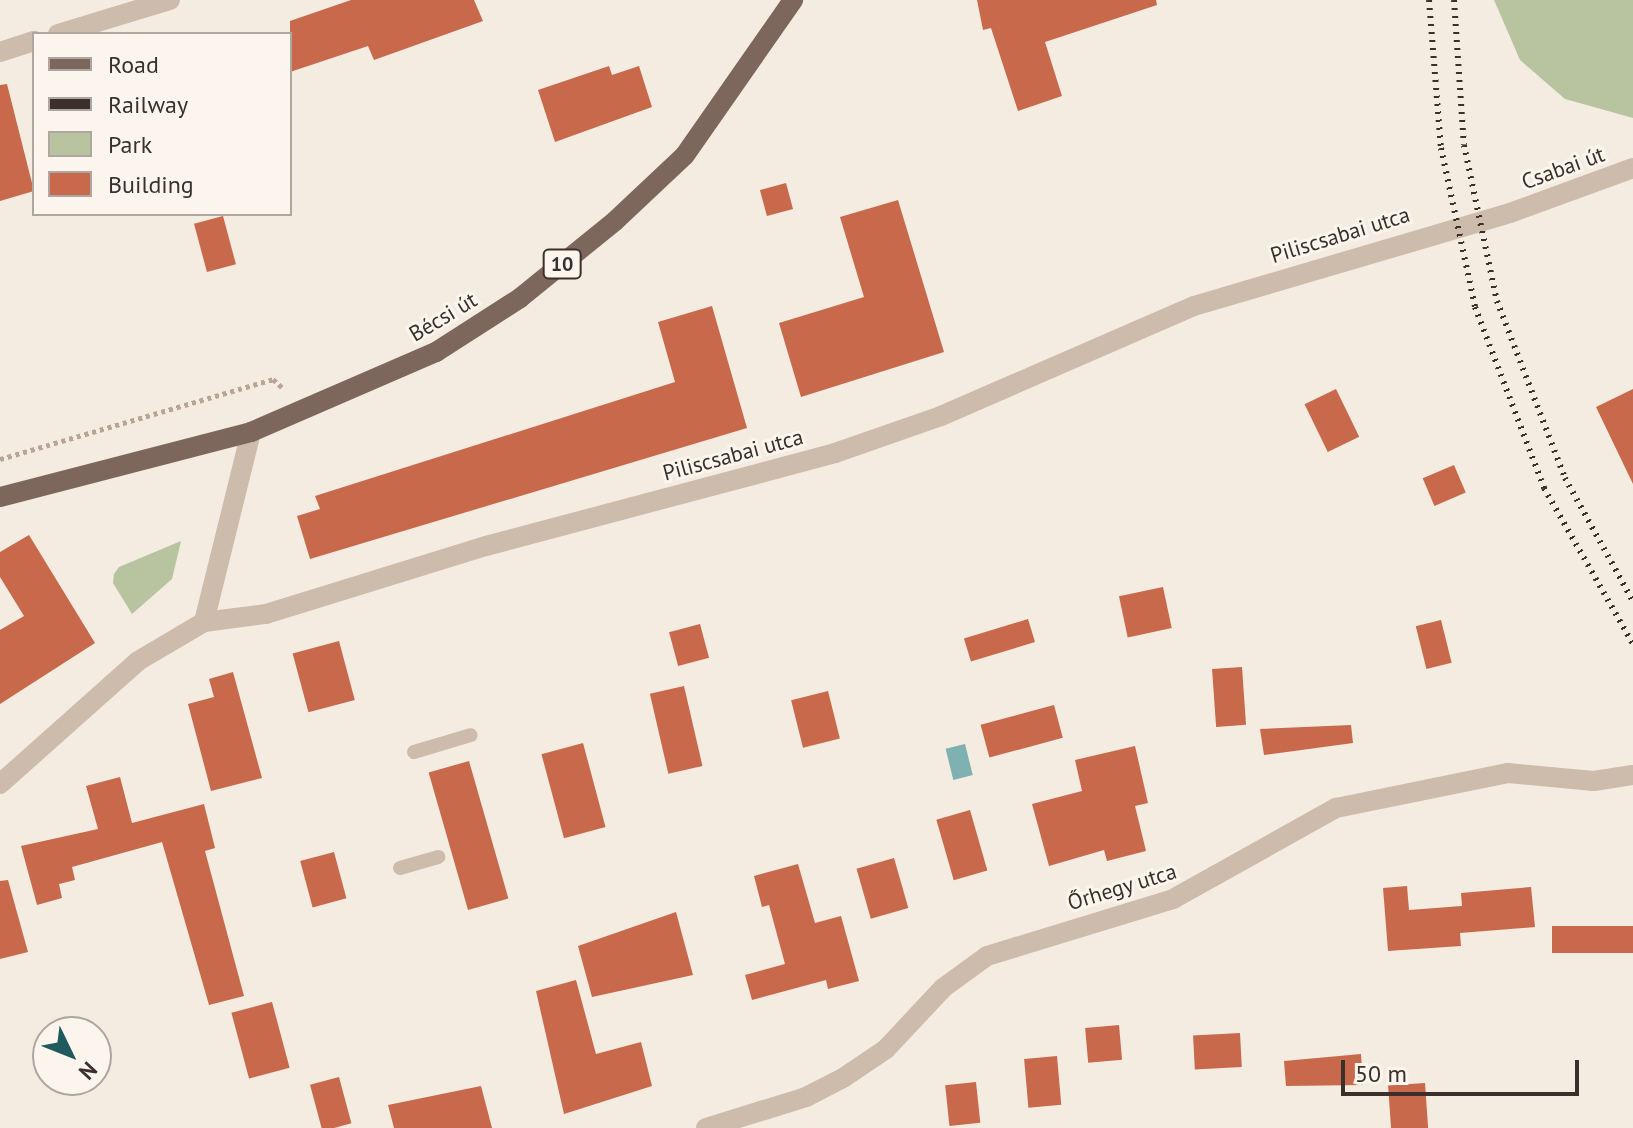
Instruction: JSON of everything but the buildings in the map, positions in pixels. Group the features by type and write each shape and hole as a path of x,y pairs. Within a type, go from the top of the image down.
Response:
{"main road":[{"name":"Bécsi út","path":"0,497 251,432 303,413 436,352 520,298 615,221 685,155 793,0"}],"street":[{"path":"65,32 170,0"},
{"path":"0,52 32,42"},
{"name":"Csabai út","path":"1510,213 1633,168"},
{"name":"Piliscsabai utca","path":"0,784 138,661 204,622 266,614 497,543 835,453 927,422 1194,306 1510,213"},
{"path":"204,622 251,432"},
{"name":"Őrhegy utca","path":"706,1128 806,1097 843,1078 886,1049 943,988 987,956 1173,899 1336,808 1508,773 1594,781 1633,775"}],"lane":[{"path":"414,752 471,735"},
{"path":"400,868 438,857"}],"path":[{"path":"0,459 273,379 303,413"}],"green space":[{"path":"1494,0 1633,0 1633,118 1565,99 1520,60"},
{"path":"181,541 172,579 132,614 113,583 114,574 119,567"}],"water":[{"path":"965,744 973,775 953,780 946,749"}],"railway":[{"path":"1429,0 1441,148 1475,307 1544,488 1633,644"},
{"path":"1454,0 1464,145 1497,301 1565,478 1633,601"}]}
